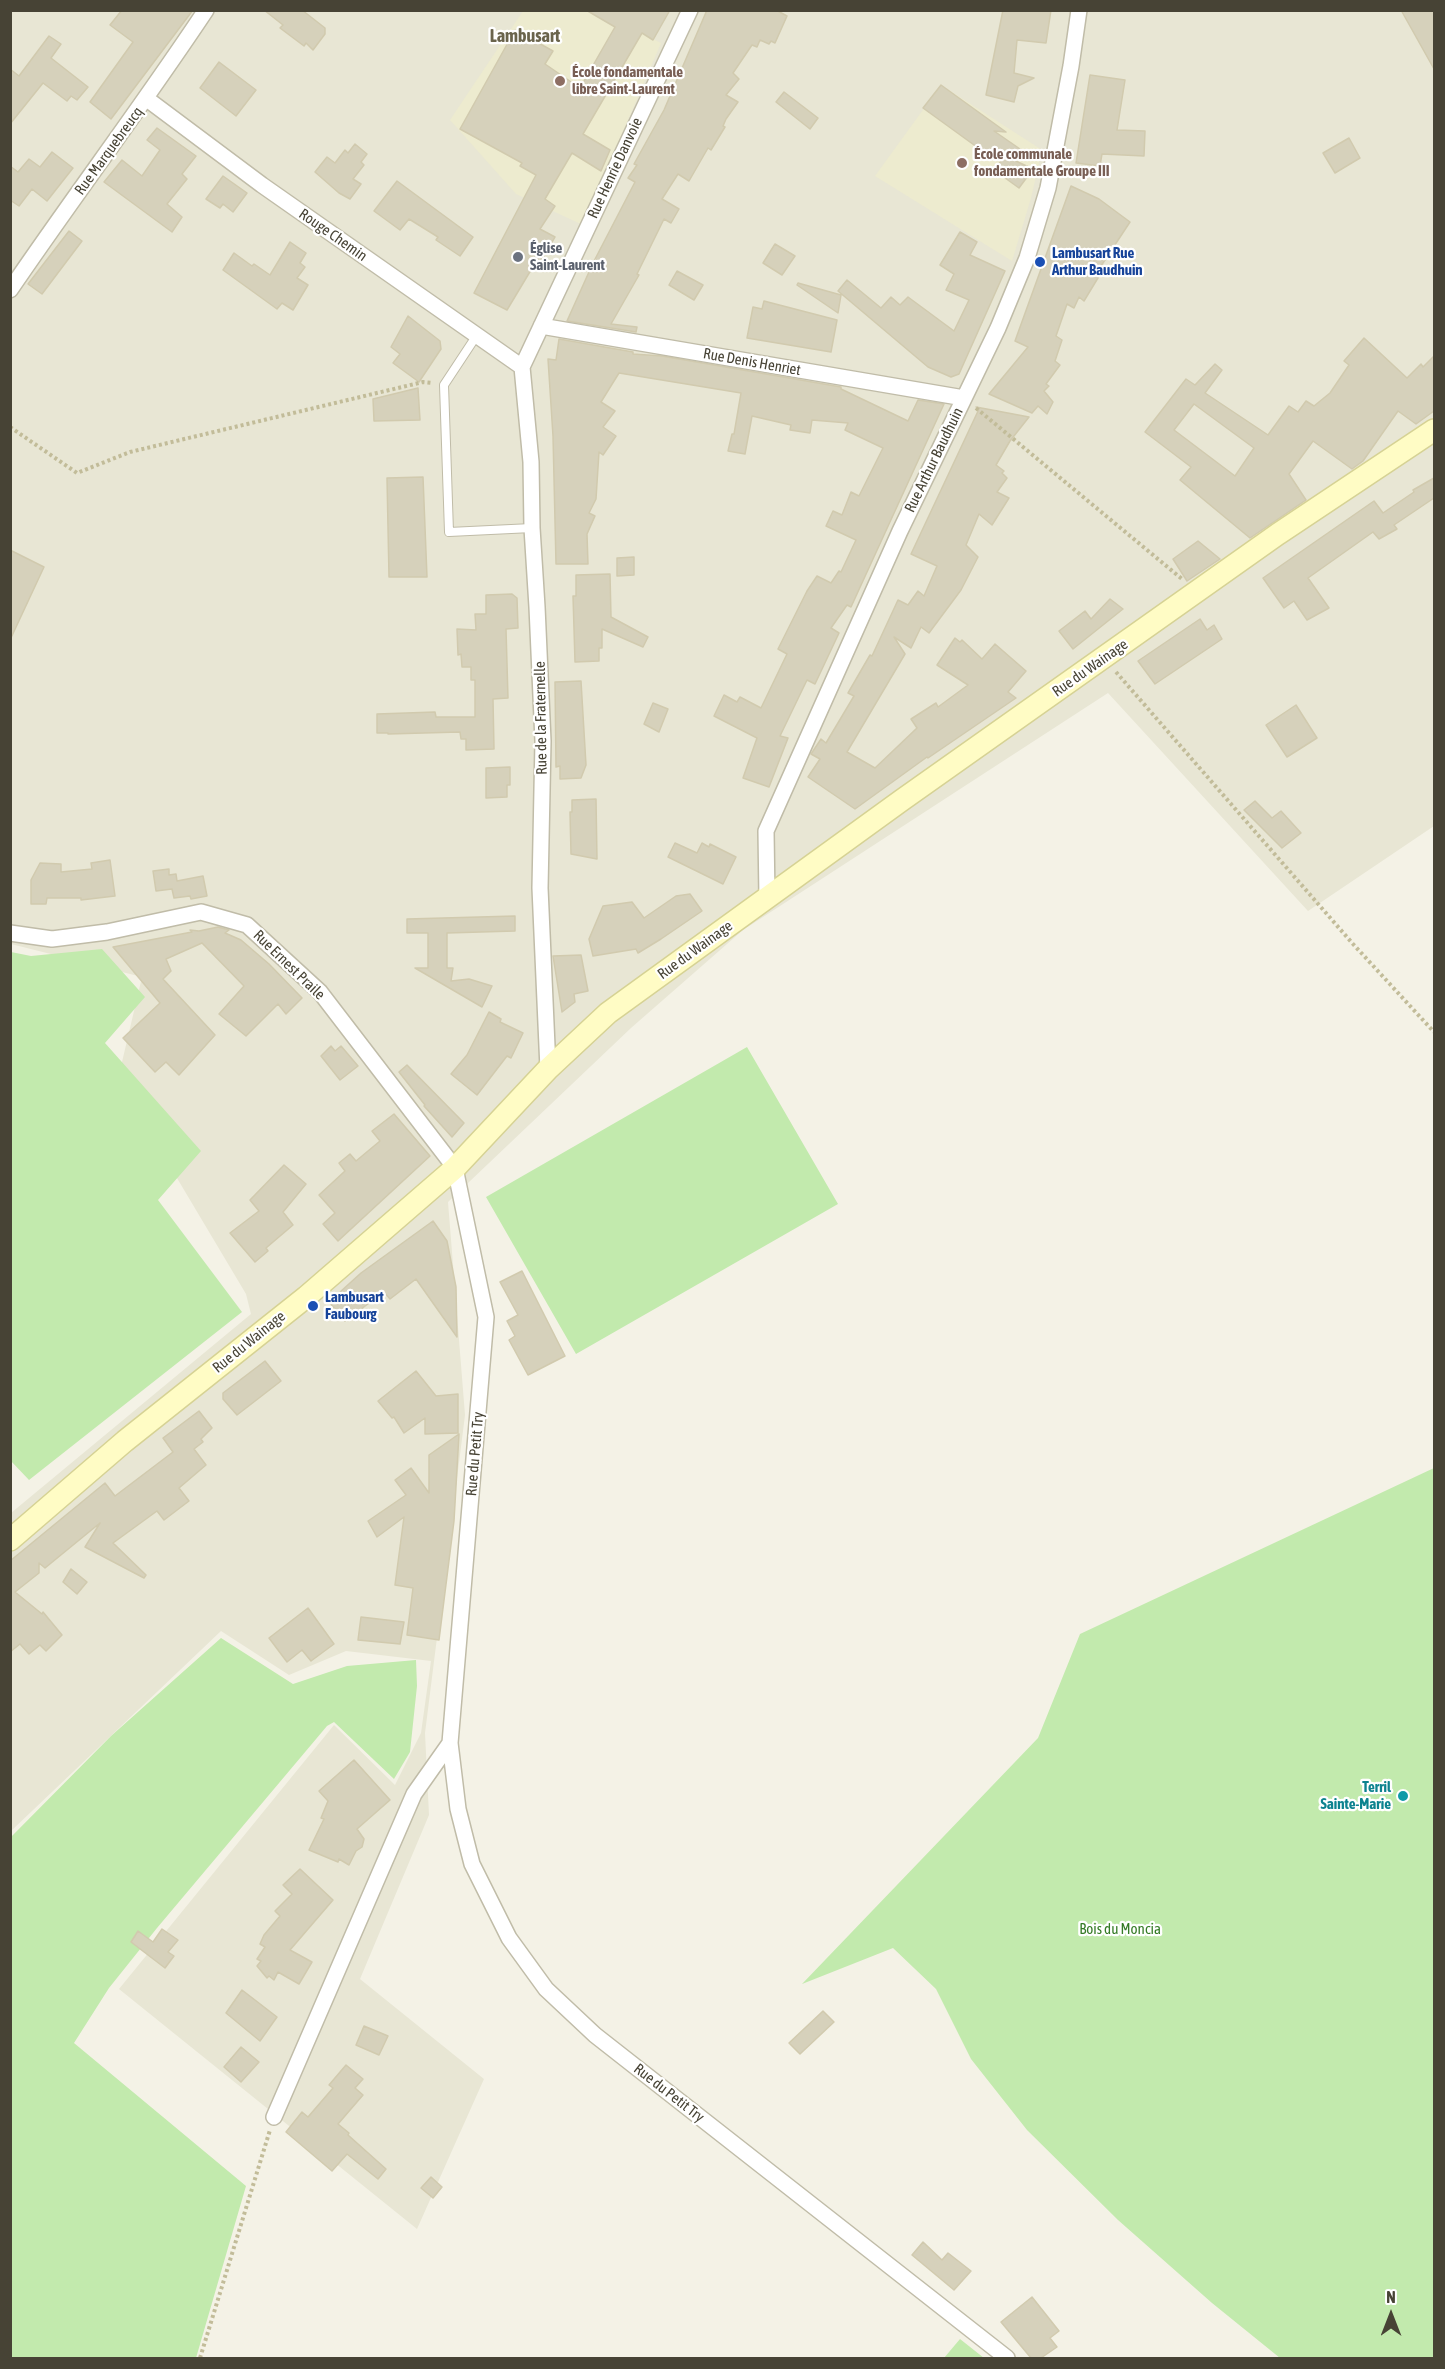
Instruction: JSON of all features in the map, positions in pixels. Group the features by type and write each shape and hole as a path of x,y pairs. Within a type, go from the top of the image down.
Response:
{"main road":[{"name":"Rue du Wainage","path":"10,1540 125,1441 306,1297 455,1168 548,1069 608,1012 1197,591 1434,430"}],"street":[{"name":"Rue Marquebreucq","path":"10,290 95,168 147,99 206,10"},
{"name":"Rue Henrie Danvoie","path":"522,367 690,10"},
{"name":"Rue Arthur Baudhuin","path":"767,899 766,831 900,531 998,328 1040,220 1071,66 1079,10"},
{"name":"Rouge Chemin","path":"147,99 262,185 522,367"},
{"name":"Rue Denis Henriet","path":"541,326 964,398"},
{"name":"Rue de la Fraternelle","path":"522,367 531,462 532,528 543,741 540,888 548,1069"},
{"name":"Rue Ernest Praile","path":"10,933 52,939 106,932 201,912 248,925 320,992 455,1168"},
{"name":"Rue du Petit Try","path":"455,1168 486,1317 450,1743 458,1809 472,1864 508,1938 546,1989 595,2035 1007,2358"},
{"path":"274,2117 414,1794 450,1743"}],"lane":[{"path":"477,335 444,385 449,532 532,528"}],"path":[{"path":"10,427 77,473 130,452 423,382 444,385"},
{"path":"964,398 1197,591"},
{"path":"1104,658 1353,944 1434,1032"},
{"path":"200,2358 274,2117"}],"shaded area":[{"path":"11,11 1434,11 1434,826 1308,911 1108,693 743,930 631,1028 448,1202 465,1415 425,1733 429,1815 360,1979 484,2079 417,2229 119,1989 334,1725 395,1785 421,1733 431,1661 346,1651 289,1675 221,1631 11,1831 11,1513 251,1314 246,1294 118,1079 142,977 11,944"},
{"name":"École fondamentale libre Saint-Laurent","path":"523,11 586,11 610,25 619,11 661,43 583,225 516,194 450,120"},
{"name":"École communale fondamentale Groupe III","path":"941,85 1042,150 1031,198 1012,261 875,176"}],"green space":[{"path":"102,949 145,997 105,1043 201,1151 158,1200 242,1312 29,1480 10,1460 11,952 31,956"},
{"path":"747,1047 838,1204 576,1354 486,1197"},
{"name":"Bois du Moncia","path":"1434,1468 1434,2358 1280,2358 1212,2303 1118,2220 1027,2130 971,2059 936,1989 893,1948 802,1984 1038,1738 1080,1634"},
{"path":"221,1638 293,1684 347,1666 416,1660 417,1686 410,1752 394,1779 334,1722 327,1726 109,1988 74,2043 246,2186 196,2358 11,2358 11,1837 111,1736"},
{"path":"960,2339 984,2358 944,2358"}],"building":[{"path":"122,10 193,10 111,119 90,102 133,42 110,25"},
{"path":"264,10 302,10 325,28 325,34 313,50 306,43 304,46 280,28 283,25"},
{"path":"586,10 670,10 653,40 642,33 583,134 610,150 601,171 572,153 545,199 555,206 540,229 555,237 538,267 534,265 507,310 474,293 536,175 520,166 522,163 460,129 515,30 553,51 545,64 580,88 615,27"},
{"path":"707,10 776,10 787,16 775,43 771,41 769,44 760,40 757,47 752,45 733,73 739,79 726,95 738,102 726,119 723,126 725,127 711,150 708,148 689,181 678,174 662,199 679,209 671,223 664,219 637,274 639,275 611,324 637,327 636,332 567,321 593,263 635,182 628,178 637,165 634,164 664,110"},
{"path":"1003,10 1051,10 1046,43 1017,40 1014,73 1034,78 1018,86 1014,102 986,95"},
{"path":"1401,10 1434,10 1434,69"},
{"path":"49,36 61,44 51,58 88,87 77,100 71,96 67,101 43,83 10,124 10,69 19,76"},
{"path":"219,62 256,90 236,116 200,88"},
{"path":"1090,75 1125,80 1117,130 1145,131 1144,156 1102,154 1100,166 1076,163"},
{"path":"941,85 1006,132 994,131 1033,158 993,153 992,158 923,108"},
{"path":"784,92 818,118 810,129 776,102"},
{"path":"157,128 196,156 182,174 187,179 167,204 182,217 172,232 104,182 122,160 142,176 160,150 147,140"},
{"path":"1349,138 1360,158 1335,173 1323,153"},
{"path":"355,144 367,154 361,162 364,165 353,179 361,184 350,199 339,193 315,172 327,157 335,163 345,150 348,153"},
{"path":"52,152 73,168 47,201 32,189 19,206 10,200 10,166 18,172 29,159 40,167"},
{"path":"1005,156 1033,169 1019,188 994,170"},
{"path":"223,176 247,193 233,212 223,204 220,208 206,199"},
{"path":"397,181 473,237 460,256 436,240 438,237 409,219 400,230 374,211"},
{"path":"1071,186 1099,199 1130,222 1101,266 1104,268 1084,301 1079,297 1074,308 1067,304 1056,336 1062,340 1055,361 1060,365 1046,384 1049,386 1044,391 1053,402 1047,414 1038,406 1032,413 989,394 1028,347 1015,341"},
{"path":"69,231 82,241 42,294 28,284"},
{"path":"960,232 977,242 970,255 1005,271 959,374 951,377 928,367 838,291 847,280 881,308 891,297 900,305 908,297 954,331 969,300 946,290 954,274 940,265"},
{"path":"290,242 306,253 300,263 305,267 297,278 308,285 293,310 282,303 277,309 223,270 234,253 270,275"},
{"path":"775,244 795,256 782,275 763,263"},
{"path":"677,271 703,285 694,300 669,285"},
{"path":"798,283 841,295 838,313 797,285"},
{"path":"764,301 837,320 831,352 747,338 753,307 762,309"},
{"path":"408,316 440,341 441,349 419,382 393,363 400,354 391,347"},
{"path":"1364,338 1407,378 1421,364 1423,367 1434,356 1434,411 1416,424 1398,411 1363,461 1352,469 1313,441 1289,474 1306,500 1250,538 1180,480 1191,467 1145,432 1186,379 1195,385 1215,364 1222,370 1205,393 1268,435 1289,406 1298,412 1306,401 1314,406 1330,393 1349,365 1344,361","holes":["1194,404 1254,448 1235,476 1174,430"]},
{"path":"559,339 633,352 633,354 662,356 841,387 908,421 918,400 944,404 851,607 847,605 831,628 839,633 815,684 807,680 780,736 788,738 769,787 743,778 757,738 714,716 724,695 737,702 740,697 761,708 787,654 778,649 807,591 817,576 831,583 839,571 841,572 856,540 826,526 833,511 842,515 851,492 859,496 883,448 845,430 848,423 812,420 810,433 790,430 791,425 752,416 745,454 728,451 732,434 734,434 741,393 619,373 601,402 615,411 603,427 616,436 603,455 599,452 596,499 589,513 595,516 587,534 588,564 556,564 553,436 548,359 556,360"},
{"path":"418,388 420,420 374,421 373,399"},
{"path":"976,407 1029,417 1010,441 996,465 1004,471 1002,473 1007,478 997,492 1009,498 992,525 979,514 966,545 978,557 961,590 929,633 921,627 911,648 894,637 905,654 847,752 875,768 917,728 911,719 936,703 938,707 968,685 937,665 955,638 960,642 962,640 982,659 995,644 1026,671 1008,692 1016,698 927,757 855,809 808,777 820,759 811,754 821,739 826,743 854,696 848,693 870,655 872,656 898,600 908,605 918,591 924,596 937,566 911,554 979,409"},
{"path":"423,477 427,577 389,577 387,478"},
{"path":"1434,478 1434,498 1394,525 1397,529 1379,539 1373,532 1308,578 1329,608 1307,620 1294,601 1284,608 1263,578 1374,501 1383,513 1414,492 1413,490"},
{"path":"1198,541 1220,559 1187,581 1173,559"},
{"path":"10,550 44,567 10,640"},
{"path":"634,557 634,575 617,576 617,558"},
{"path":"610,574 611,617 648,637 643,647 602,629 599,661 575,662 573,596 576,596 576,575"},
{"path":"512,594 517,598 518,628 506,629 508,698 493,699 494,749 466,750 466,739 461,739 460,732 377,733 377,714 435,712 436,717 475,717 475,680 471,680 471,667 462,667 461,654 458,655 457,629 476,630 475,614 486,614 486,595"},
{"path":"1110,599 1123,609 1073,649 1059,631 1085,611 1091,619"},
{"path":"1200,619 1207,630 1214,625 1222,639 1155,684 1138,661"},
{"path":"581,681 586,765 581,778 560,779 560,766 556,767 555,682"},
{"path":"653,703 668,709 659,732 644,724"},
{"path":"1296,705 1317,738 1287,757 1266,725"},
{"path":"510,767 507,797 486,798 486,768"},
{"path":"596,799 597,859 571,854 572,800"},
{"path":"1255,801 1272,818 1281,811 1301,833 1282,848 1244,810"},
{"path":"675,843 697,853 702,843 709,847 710,844 736,857 723,884 668,857"},
{"path":"110,860 115,896 81,900 81,898 47,898 46,904 31,904 31,880 40,863 61,864 61,872 92,869 91,863"},
{"path":"169,869 169,875 176,874 177,881 203,876 207,896 191,899 190,896 174,898 172,889 156,891 153,871"},
{"path":"690,894 702,911 661,939 638,953 636,949 593,956 589,939 603,906 632,902 644,918 676,896"},
{"path":"515,916 515,931 447,933 447,968 453,968 451,981 469,979 492,986 482,1007 415,968 428,968 428,933 407,933 407,919"},
{"path":"218,927 229,930 225,933 241,940 269,964 302,998 286,1014 278,1004 246,1036 219,1014 244,986 202,943 166,959 171,971 163,979 215,1035 179,1075 166,1062 155,1072 123,1038 160,1003 113,947 192,932 190,930 199,931"},
{"path":"581,955 588,991 574,994 575,1002 562,1012 553,956"},
{"path":"489,1012 501,1019 500,1022 523,1033 511,1058 507,1056 477,1095 451,1074 467,1055"},
{"path":"331,1046 335,1051 341,1046 358,1066 340,1080 321,1056"},
{"path":"407,1065 464,1123 452,1137 424,1106 399,1072"},
{"path":"394,1114 430,1156 338,1241 323,1224 335,1213 319,1195 345,1171 339,1163 350,1154 356,1161 380,1141 372,1131"},
{"path":"284,1165 306,1184 283,1212 293,1225 266,1248 268,1251 255,1262 230,1233 259,1211 250,1200"},
{"path":"433,1221 447,1241 456,1287 457,1337 416,1279 390,1299 384,1292 345,1321 329,1302 361,1273"},
{"path":"522,1271 565,1356 528,1375 509,1340 515,1336 507,1321 518,1315 500,1282"},
{"path":"265,1361 281,1381 237,1415 223,1399 223,1393"},
{"path":"416,1371 436,1396 458,1394 458,1433 425,1434 425,1418 404,1433 394,1417 392,1418 378,1401"},
{"path":"199,1411 212,1428 201,1439 203,1442 194,1449 206,1465 179,1488 189,1501 164,1520 157,1511 113,1543 146,1575 144,1578 85,1547 100,1523 45,1568 39,1563 39,1573 15,1592 42,1614 43,1612 62,1635 46,1651 40,1645 29,1654 20,1644 10,1652 10,1561 105,1483 115,1496 173,1452 163,1438"},
{"path":"459,1434 454,1521 439,1640 407,1635 413,1588 395,1585 404,1517 377,1537 368,1521 406,1495 395,1480 411,1468 429,1493 429,1455"},
{"path":"71,1569 87,1582 77,1594 63,1582"},
{"path":"308,1608 334,1644 311,1661 302,1650 287,1662 269,1638"},
{"path":"361,1617 404,1622 400,1644 358,1640"},
{"path":"354,1760 390,1800 357,1829 364,1839 362,1847 356,1851 349,1865 339,1859 338,1862 309,1850 324,1819 321,1818 328,1801 319,1791"},
{"path":"300,1869 333,1900 290,1950 312,1962 299,1984 278,1972 274,1980 269,1976 267,1978 257,1966 261,1961 257,1959 265,1947 260,1944 264,1935 280,1916 275,1911 292,1894 283,1885"},
{"path":"162,1929 178,1940 168,1952 174,1956 165,1968 131,1942 138,1931 153,1942"},
{"path":"242,1990 277,2017 260,2041 226,2013"},
{"path":"823,2011 834,2022 800,2054 789,2043"},
{"path":"364,2026 388,2036 379,2055 356,2045"},
{"path":"241,2047 259,2062 241,2082 224,2067"},
{"path":"346,2065 363,2079 355,2088 363,2095 338,2124 386,2169 378,2179 347,2154 332,2171 286,2132 302,2112 308,2117 333,2088 329,2085"},
{"path":"431,2177 442,2187 433,2198 421,2188"},
{"path":"923,2242 942,2260 948,2253 971,2271 954,2290 912,2255"},
{"path":"1032,2297 1059,2331 1050,2338 1057,2347 1041,2358 1031,2358 1001,2322"}],"place":[{"name":"École fondamentale libre Saint-Laurent","path":"560,81"},
{"name":"École communale fondamentale Groupe III","path":"962,163"},
{"name":"Église Saint-Laurent","path":"518,257"},
{"name":"Lambusart Rue Arthur Baudhuin","path":"1040,262"},
{"name":"Lambusart Faubourg","path":"313,1306"},
{"name":"Terril Sainte-Marie","path":"1403,1796"}],"district":[{"name":"Lambusart","path":"525,36"}]}
